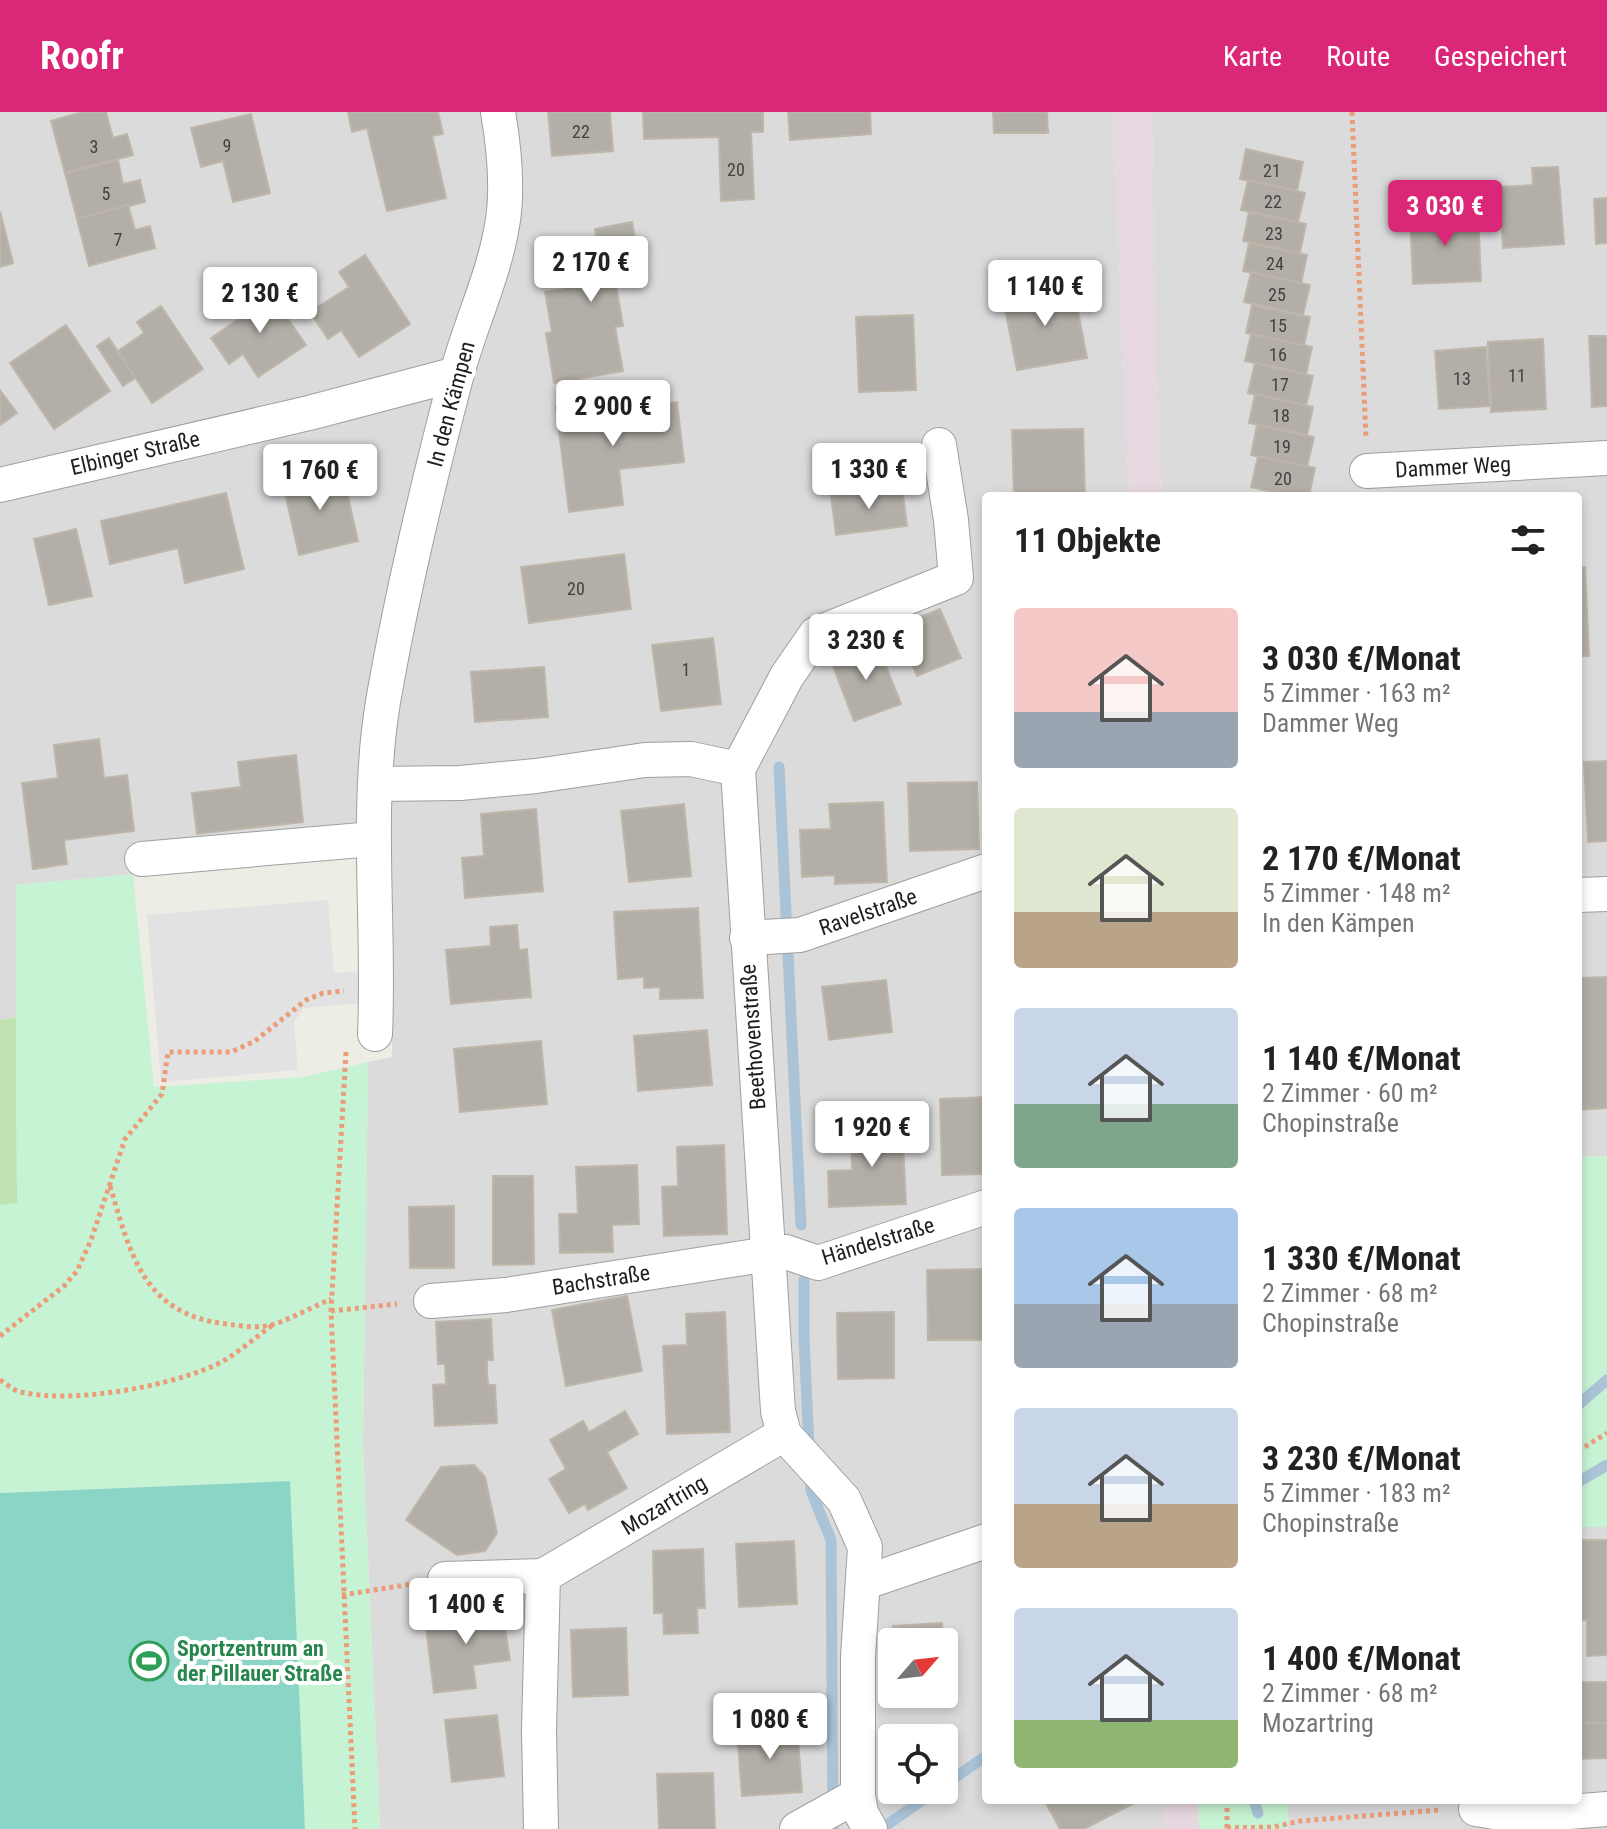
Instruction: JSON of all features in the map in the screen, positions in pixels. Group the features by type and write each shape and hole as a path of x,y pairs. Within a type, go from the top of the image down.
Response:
{"street":[{"name":"In den Kämpen","path":"375,1034 377,988 373,839 382,706 398,619 457,374 504,217 505,184 498,112"},
{"name":"Elbinger Straße","path":"0,485 309,413 457,374"},
{"path":"376,784 505,779 645,760 691,759 738,769 787,676 816,634 956,578 939,445"},
{"name":"Dammer Weg","path":"1367,471 1607,458"},
{"name":"Beethovenstraße","path":"738,769 774,937 769,1254 775,1389 790,1441"},
{"path":"142,859 373,839"},
{"name":"Ravelstraße","path":"774,937 982,872"},
{"path":"1582,895 1607,894"},
{"name":"Händelstraße","path":"769,1254 786,1252 818,1263 982,1208"},
{"name":"Bachstraße","path":"431,1301 506,1295 769,1254"},
{"path":"790,1441 844,1500 865,1547 858,1657 841,1815"},
{"name":"Mozartring","path":"445,1579 543,1576 790,1441"},
{"path":"863,1583 982,1542"},
{"path":"541,1829 539,1730 543,1576"},
{"path":"1477,1813 1519,1816 1607,1809"}],"path":[{"name":"Dammer Weg","path":"1352,112 1367,471"},
{"path":"0,1336 64,1286 77,1271 91,1240 125,1139 162,1094 168,1052 231,1052 255,1041 273,1023 306,1000 323,993 377,988"},
{"path":"355,1829 342,1595 331,1299 345,1052 375,1034"},
{"path":"109,1185 139,1267 155,1293 178,1311 205,1322 250,1327 274,1324"},
{"path":"0,1380 19,1392 67,1396 155,1384 213,1366 274,1324 331,1299"},
{"path":"331,1311 431,1301"},
{"path":"1582,1449 1607,1433"},
{"path":"342,1595 445,1579"},
{"path":"1227,1804 1227,1829 1456,1809 1477,1813"}],"shaded area":[{"path":"0,112 1113,112 1129,492 982,492 982,1804 1164,1804 1165,1829 380,1829 363,1446 368,1062 392,1057 391,851 16,885 16,1017 0,1020"},
{"path":"1113,112 1152,112 1155,348 1161,492 1129,492"},
{"path":"1152,112 1607,112 1607,1156 1582,1157 1582,492 1161,492 1155,348"},
{"path":"328,900 334,973 375,970 378,1002 303,1008 294,1023 298,1070 161,1082 147,915"},
{"name":"Sportzentrum an der Pillauer Straße","path":"290,1481 305,1829 0,1829 0,1493"},
{"path":"1582,1527 1607,1527 1607,1829 1288,1829 1288,1804 1582,1804"},
{"path":"1164,1804 1198,1804 1199,1829 1165,1829"}],"green space":[{"path":"133,874 154,1087 303,1077 368,1062 363,1446 380,1829 305,1829 289,1481 0,1493 0,1205 17,1203 16,885"},
{"path":"16,1017 17,1204 0,1205 0,1020"},
{"path":"1607,1156 1607,1527 1582,1527 1582,1157"},
{"path":"1198,1804 1288,1804 1288,1829 1199,1829"}],"building":[{"path":"83,112 106,112 113,138 127,134 133,155 65,173 51,121"},
{"path":"348,112 438,112 443,134 432,136 446,198 387,211 367,128 352,132"},
{"path":"548,112 610,112 613,151 552,156"},
{"path":"643,112 763,112 763,132 751,132 754,199 721,201 719,137 644,139"},
{"path":"788,112 870,112 871,134 790,140"},
{"path":"993,112 1047,112 1048,133 994,133"},
{"path":"251,114 270,193 233,202 223,161 201,167 191,128"},
{"path":"1246,149 1303,162 1297,191 1240,179"},
{"path":"118,160 123,184 140,180 145,202 77,219 65,173"},
{"path":"1558,167 1564,244 1503,248 1499,187 1533,185 1532,168"},
{"path":"1248,180 1305,193 1298,222 1241,210"},
{"path":"1607,198 1607,243 1596,244 1594,199"},
{"path":"128,205 135,230 150,226 155,248 89,266 77,219"},
{"path":"0,211 13,263 0,267"},
{"path":"1249,212 1306,224 1300,253 1243,241"},
{"path":"1478,212 1481,281 1413,284 1410,214"},
{"path":"632,222 643,281 616,285 623,326 615,327 623,371 554,383 546,333 552,332 545,292 564,289 557,249 597,242 595,229"},
{"path":"1249,243 1307,255 1301,284 1243,271"},
{"path":"365,255 410,324 359,357 341,330 328,339 310,312 349,287 339,272"},
{"path":"1251,272 1310,285 1303,315 1244,302"},
{"path":"1073,285 1087,358 1017,370 1003,298"},
{"path":"266,287 306,345 258,377 243,354 229,364 211,338 249,312 242,303"},
{"path":"1252,305 1310,317 1304,346 1246,333"},
{"path":"161,306 203,369 152,403 118,351 144,333 137,322"},
{"path":"913,315 916,390 859,392 856,317"},
{"path":"66,325 110,391 54,429 10,363"},
{"path":"1251,334 1312,347 1306,374 1245,361"},
{"path":"1589,336 1607,336 1607,406 1592,407"},
{"path":"109,338 135,378 123,386 97,346"},
{"path":"1543,339 1546,409 1491,412 1488,342"},
{"path":"1486,347 1490,406 1439,409 1435,351"},
{"path":"1255,363 1313,376 1306,406 1248,393"},
{"path":"0,390 17,413 0,425"},
{"path":"1255,394 1313,407 1307,435 1249,423"},
{"path":"611,401 612,410 677,402 684,462 619,469 623,505 569,512 556,407"},
{"path":"1257,425 1314,437 1307,467 1251,455"},
{"path":"1083,429 1085,492 1014,492 1012,430"},
{"path":"897,448 902,487 831,496 826,457"},
{"path":"1258,456 1315,468 1310,492 1272,492 1251,487"},
{"path":"342,470 358,541 299,555 283,484"},
{"path":"902,487 907,526 836,535 831,496"},
{"path":"226,493 244,569 185,583 178,548 110,564 101,521"},
{"path":"76,529 92,596 49,605 34,539"},
{"path":"624,554 631,609 529,623 521,567"},
{"path":"1582,567 1585,567 1589,656 1582,656"},
{"path":"940,609 961,658 917,676 896,626"},
{"path":"713,638 721,704 661,711 652,645"},
{"path":"877,643 901,704 854,721 831,661"},
{"path":"544,667 548,717 475,722 471,672"},
{"path":"99,739 104,778 127,775 134,831 64,840 67,864 33,869 22,783 58,778 54,745"},
{"path":"296,755 303,822 197,834 192,793 241,787 238,762"},
{"path":"1607,761 1607,841 1588,842 1584,762"},
{"path":"977,782 979,849 910,851 908,783"},
{"path":"883,802 887,882 835,884 835,875 802,877 800,830 831,829 829,804"},
{"path":"684,804 691,876 629,882 621,811"},
{"path":"536,809 543,891 465,898 462,858 484,856 481,814"},
{"path":"698,908 703,998 660,999 660,987 644,988 644,977 618,979 614,912"},
{"path":"517,925 519,950 527,949 531,997 451,1004 446,950 491,946 490,927"},
{"path":"1607,977 1607,1108 1582,1110 1582,978"},
{"path":"886,980 892,1032 829,1040 822,987"},
{"path":"707,1030 712,1085 638,1091 634,1036"},
{"path":"541,1041 547,1104 460,1112 454,1049"},
{"path":"982,1097 982,1174 942,1175 940,1099"},
{"path":"902,1124 906,1204 829,1207 828,1171 852,1170 851,1125"},
{"path":"724,1145 727,1234 664,1236 662,1187 678,1186 677,1147"},
{"path":"637,1165 639,1224 612,1225 613,1252 560,1253 559,1214 578,1214 576,1167"},
{"path":"493,1176 533,1176 534,1264 493,1265"},
{"path":"454,1206 454,1268 410,1268 409,1207"},
{"path":"982,1269 982,1340 928,1340 927,1270"},
{"path":"627,1296 642,1371 566,1386 552,1310"},
{"path":"725,1312 730,1432 667,1434 663,1346 687,1345 686,1314"},
{"path":"894,1312 894,1378 838,1379 837,1313"},
{"path":"491,1319 493,1360 487,1360 487,1372 488,1385 495,1385 497,1423 435,1426 433,1385 446,1384 445,1364 438,1364 436,1322"},
{"path":"625,1411 638,1434 607,1452 627,1488 588,1510 585,1504 569,1513 549,1479 566,1469 550,1440 583,1421 589,1432"},
{"path":"474,1465 485,1477 497,1533 485,1551 457,1555 406,1520 441,1467"},
{"path":"1582,1540 1607,1540 1607,1655 1587,1656 1587,1620 1582,1620"},
{"path":"794,1541 797,1604 739,1607 736,1544"},
{"path":"703,1549 705,1608 697,1608 698,1633 664,1634 663,1613 654,1613 653,1551"},
{"path":"494,1601 497,1623 504,1622 510,1660 473,1665 476,1688 434,1693 426,1627 454,1623 452,1606"},
{"path":"942,1623 942,1628 893,1628"},
{"path":"626,1628 628,1695 573,1697 571,1630"},
{"path":"1582,1682 1607,1682 1607,1723 1582,1723"},
{"path":"497,1715 504,1776 452,1782 445,1720"},
{"path":"1582,1723 1607,1723 1607,1758 1582,1759"},
{"path":"797,1725 802,1792 742,1796 737,1730"},
{"path":"713,1773 715,1829 659,1829 657,1774"},
{"path":"1046,1804 1132,1804 1084,1829 1060,1829"}],"waterway":[{"path":"779,767 801,1225"},
{"path":"804,1280 809,1448"},
{"path":"1582,1402 1607,1380"},
{"path":"1582,1480 1607,1465"},
{"path":"810,1477 811,1491 831,1540 833,1829"},
{"path":"958,1775 982,1759"},
{"path":"881,1829 917,1804"},
{"path":"1255,1804 1258,1813"}],"place":[{"name":"Sportzentrum an der Pillauer Straße","path":"149,1661"}]}
